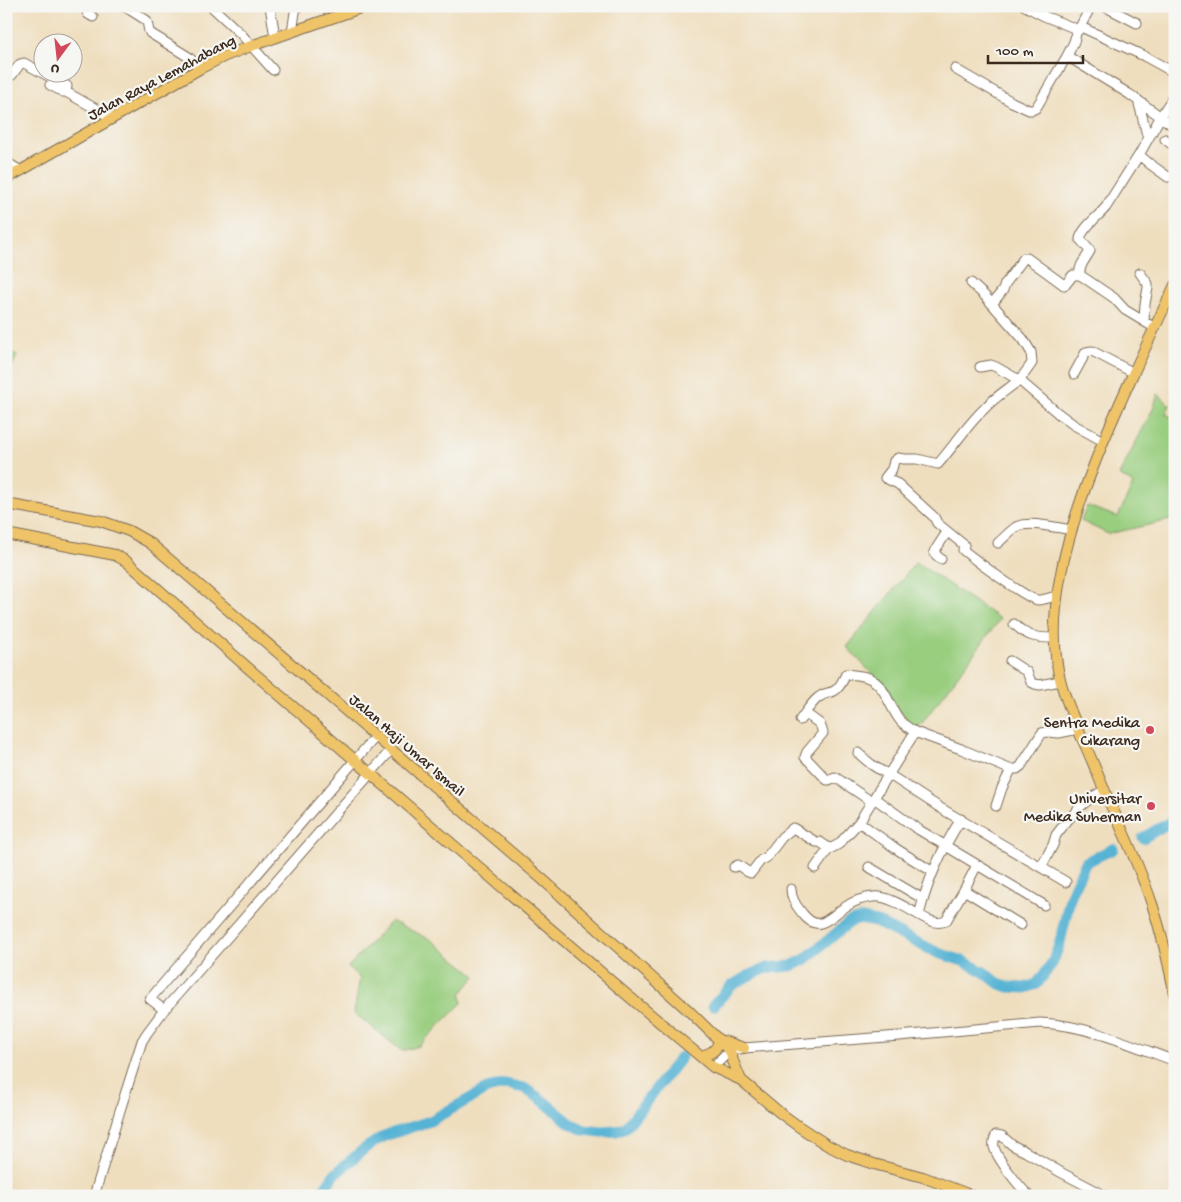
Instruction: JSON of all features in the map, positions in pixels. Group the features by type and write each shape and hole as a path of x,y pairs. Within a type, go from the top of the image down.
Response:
{"main road":[{"name":"Jalan Raya Lemahabang","path":"6,179 201,68 251,46 366,6"},
{"path":"1175,284 1134,372 1088,481 1064,559 1054,619 1054,638 1060,681 1078,729 1146,887 1159,925 1175,996"},
{"name":"Jalan Haji Umar Ismail","path":"6,504 101,521 128,531 150,543 541,878 689,1010 730,1051 741,1080"},
{"name":"Jalan Haji Umar Ismail","path":"6,534 115,555 126,561 626,994 713,1066 741,1080 779,1112 827,1145 847,1155 923,1177 973,1196"},
{"path":"698,1054 708,1054 714,1050 716,1038 744,1048"}],"street":[{"path":"91,6 88,14 93,17"},
{"path":"211,6 237,30 273,70"},
{"path":"270,6 275,37"},
{"path":"292,32 296,6"},
{"path":"1025,6 1044,16 1144,56 1175,73"},
{"path":"955,69 1012,102 1032,110 1036,108 1066,56 1091,6"},
{"path":"1104,6 1137,23"},
{"path":"125,7 148,22 150,33 187,56 201,68"},
{"path":"1066,56 1138,100 1172,125"},
{"path":"6,71 12,74 20,64 24,63 67,86 66,92"},
{"path":"50,85 112,118"},
{"path":"1080,275 1079,271 1090,252 1080,239 1081,233 1106,207 1175,95"},
{"path":"1138,100 1148,139"},
{"path":"1165,139 1170,144 1175,145"},
{"path":"1139,155 1168,177 1175,176"},
{"path":"6,162 20,171"},
{"path":"992,304 1024,258 1027,258 1064,285 1073,275 1080,275 1114,298 1125,310 1155,328"},
{"path":"1140,273 1148,284 1144,321"},
{"path":"971,284 992,304 1023,339 1031,352 1032,363 1019,380 993,399 938,464 917,459 898,458 894,460 892,469 885,478 898,484 934,518 936,523 964,545 963,550 986,568 1031,598 1038,600 1057,596"},
{"path":"1074,374 1086,352 1089,351 1134,372"},
{"path":"980,367 991,365 1019,380 1074,425 1104,441"},
{"path":"998,543 1018,526 1023,525 1031,524 1072,530"},
{"path":"941,559 934,552 947,532"},
{"path":"1014,624 1028,635 1054,638"},
{"path":"1010,661 1026,672 1031,682 1035,684 1060,681"},
{"path":"1044,905 835,777 827,780 805,757 823,733 820,724 802,716 821,696 837,689 846,674 871,678 883,690 899,719 915,732 1011,770 1021,766 1042,733 1059,733 1078,729"},
{"path":"815,868 830,849 839,844 859,822 915,732"},
{"path":"164,1010 150,998 376,736"},
{"path":"94,1196 142,1042 147,1033 164,1010 391,750"},
{"path":"858,754 871,765 1066,882"},
{"path":"996,806 1011,770"},
{"path":"1041,867 1053,845 1056,835 1067,821 1081,806 1105,790"},
{"path":"919,916 933,872 945,845 961,820"},
{"path":"859,822 933,872"},
{"path":"734,867 738,865 751,872 793,828 830,849"},
{"path":"791,889 793,899 799,910 807,920 817,924 825,922 849,904 872,897 886,898 929,921 937,923 946,920 977,865"},
{"path":"869,867 923,899"},
{"path":"964,890 1021,925"},
{"path":"713,1066 730,1051 744,1048 1040,1022 1066,1024 1081,1028 1175,1061"},
{"path":"1029,1196 998,1156 993,1145 996,1136 1002,1136 1014,1147 1106,1196"}],"green space":[{"path":"6,350 17,355 6,381"},
{"path":"1158,394 1170,405 1166,414 1175,419 1175,519 1108,534 1081,521 1087,506 1118,517 1133,484 1119,475 1153,409"},
{"path":"916,562 1000,619 919,727 908,724 884,687 847,647"},
{"path":"391,921 430,939 476,976 461,994 462,1003 419,1046 402,1051 354,1013 360,978 348,967"}],"waterway":[{"path":"1143,838 1175,819"},
{"path":"713,1006 731,986 748,976 767,968 791,966 804,960 850,922 862,919 876,922 938,953 963,961 984,972 998,983 1009,987 1025,988 1037,984 1053,962 1060,942 1070,898 1086,862 1113,849"},
{"path":"319,1196 334,1175 364,1149 384,1136 430,1121 487,1089 506,1084 524,1088 570,1123 584,1130 617,1131 626,1127 681,1057"}],"place":[{"name":"Sentra Medika Cikarang","path":"1150,730"},
{"name":"Universitar Medika Suherman","path":"1151,806"}]}
